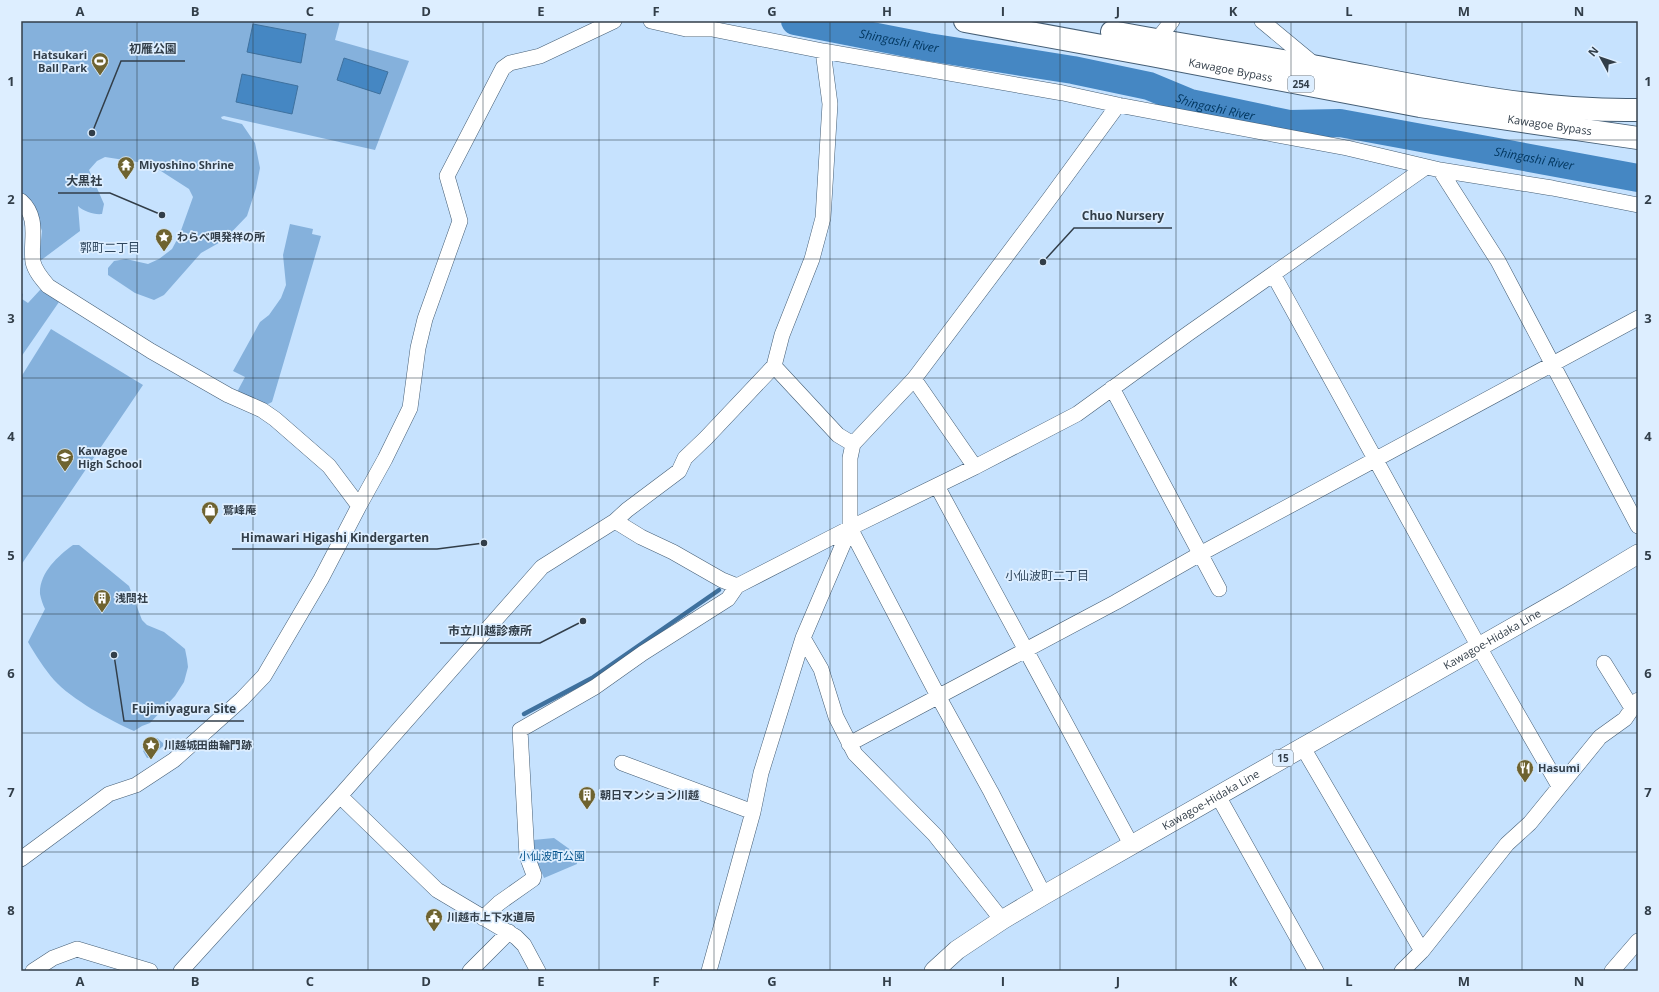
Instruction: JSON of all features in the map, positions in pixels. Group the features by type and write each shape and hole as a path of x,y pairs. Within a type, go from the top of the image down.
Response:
{"highway":[{"name":"Kawagoe Bypass","path":"965,21 1159,56 1420,106 1638,138"},
{"name":"Kawagoe Bypass","path":"1049,21 1318,67 1416,87 1522,103 1601,110 1638,110"}],"main road":[{"name":"Kawagoe-Hidaka Line","path":"934,971 957,950 1002,920 1044,895 1132,846 1302,746 1479,647 1638,554"}],"street":[{"path":"21,859 109,794 136,785 174,760 242,699 264,676 321,579 385,460 410,408 418,348 424,319 460,222 447,176 503,68 510,63 540,56 614,21"},
{"path":"651,21 686,29 712,29 823,51 1063,93 1118,105 1347,148 1433,169 1552,188 1638,205"},
{"path":"1157,40 1172,21"},
{"path":"1262,21 1318,67"},
{"path":"181,971 340,796 542,567 615,521 627,510 679,471 685,458 774,366 782,335 812,259 823,218 830,104 823,51"},
{"path":"709,971 753,812 762,773 803,638 850,528 850,458 853,444 914,379 1118,105"},
{"path":"483,918 499,903 533,879 534,875 528,856 520,730 595,687 643,653 723,603 728,599 737,586 850,528 975,467 1077,414 1274,274 1433,169"},
{"path":"1433,169 1498,261 1638,526"},
{"path":"21,201 26,206 33,223 33,262 39,276 48,286 151,351 228,395 262,410 275,419 329,466 359,506"},
{"path":"1274,274 1479,647 1560,786"},
{"path":"849,744 1026,648 1116,602 1200,554 1638,318"},
{"path":"774,366 838,435 853,444"},
{"path":"914,379 975,467"},
{"path":"1112,388 1219,589"},
{"path":"937,486 1132,846"},
{"path":"615,521 641,537 673,552 722,580 737,586"},
{"path":"850,528 938,696 991,792 1044,895"},
{"path":"803,638 821,669 836,717 855,754 935,835 1002,920"},
{"path":"1402,971 1422,951 1486,868 1507,844 1530,823 1600,737 1626,719 1635,704 1604,663"},
{"path":"1302,746 1422,951"},
{"path":"622,763 753,812"},
{"path":"340,796 437,890 516,937 524,945 538,971"},
{"path":"1218,796 1316,971"},
{"path":"470,971 509,932"},
{"path":"1612,971 1638,941"},
{"path":"33,971 53,958 78,949 150,971"}],"green space":[{"path":"21,21 340,21 335,40 409,61 375,150 224,116 221,117 222,119 242,124 255,143 260,168 256,188 247,216 224,240 201,253 164,295 154,300 135,293 108,275 108,268 114,261 126,259 148,264 159,259 172,249 179,236 193,197 189,189 150,164 105,157 97,161 89,170 104,204 102,214 96,214 83,210 78,206 80,231 40,261 42,231 36,214 21,192"},
{"path":"290,224 313,229 312,234 321,236 272,402 266,405 237,392 245,377 233,371 260,322 269,315 281,298 286,285 283,255"},
{"path":"40,290 59,302 21,357 21,293 23,294 22,299 28,303"},
{"name":"Kawagoe High School","path":"51,329 143,385 21,565 21,377"},
{"path":"73,545 79,545 129,586 142,620 147,625 164,632 185,649 188,667 184,682 175,696 150,723 134,731 92,709 70,695 47,672 28,642 45,609 40,594 46,572 61,554"},
{"path":"157,738 163,743 163,746 151,757 147,758 143,751"},
{"name":"小仙波町公園","path":"554,838 575,853 577,864 544,878 534,855 533,840"}],"shaded area":[{"path":"253,24 306,34 301,63 247,52"},
{"path":"344,58 388,72 380,94 337,80"},
{"path":"242,74 298,86 292,114 236,102"}],"waterway":[{"name":"Shingashi River","path":"795,21 928,47 1073,70 1149,86 1190,103 1289,124 1340,123 1638,178"},
{"path":"524,714 592,678 719,590"}],"place":[{"name":"Hatsukari Ball Park","path":"100,76"},
{"name":"初雁公園","path":"92,133"},
{"name":"Miyoshino Shrine","path":"126,180"},
{"name":"大黒社","path":"162,215"},
{"name":"わらべ唄発祥の所","path":"164,252"},
{"name":"Chuo Nursery","path":"1043,262"},
{"name":"Kawagoe High School","path":"65,472"},
{"name":"鷲峰庵","path":"210,525"},
{"name":"Himawari Higashi Kindergarten","path":"484,543"},
{"name":"浅間社","path":"102,613"},
{"name":"市立川越診療所","path":"583,621"},
{"name":"Fujimiyagura Site","path":"114,655"},
{"name":"川越城田曲輪門跡","path":"151,760"},
{"name":"Hasumi","path":"1525,783"},
{"name":"朝日マンション川越","path":"587,810"},
{"name":"川越市上下水道局","path":"434,932"}],"district":[{"name":"郭町二丁目","path":"110,248"},
{"name":"小仙波町二丁目","path":"1047,576"}]}
